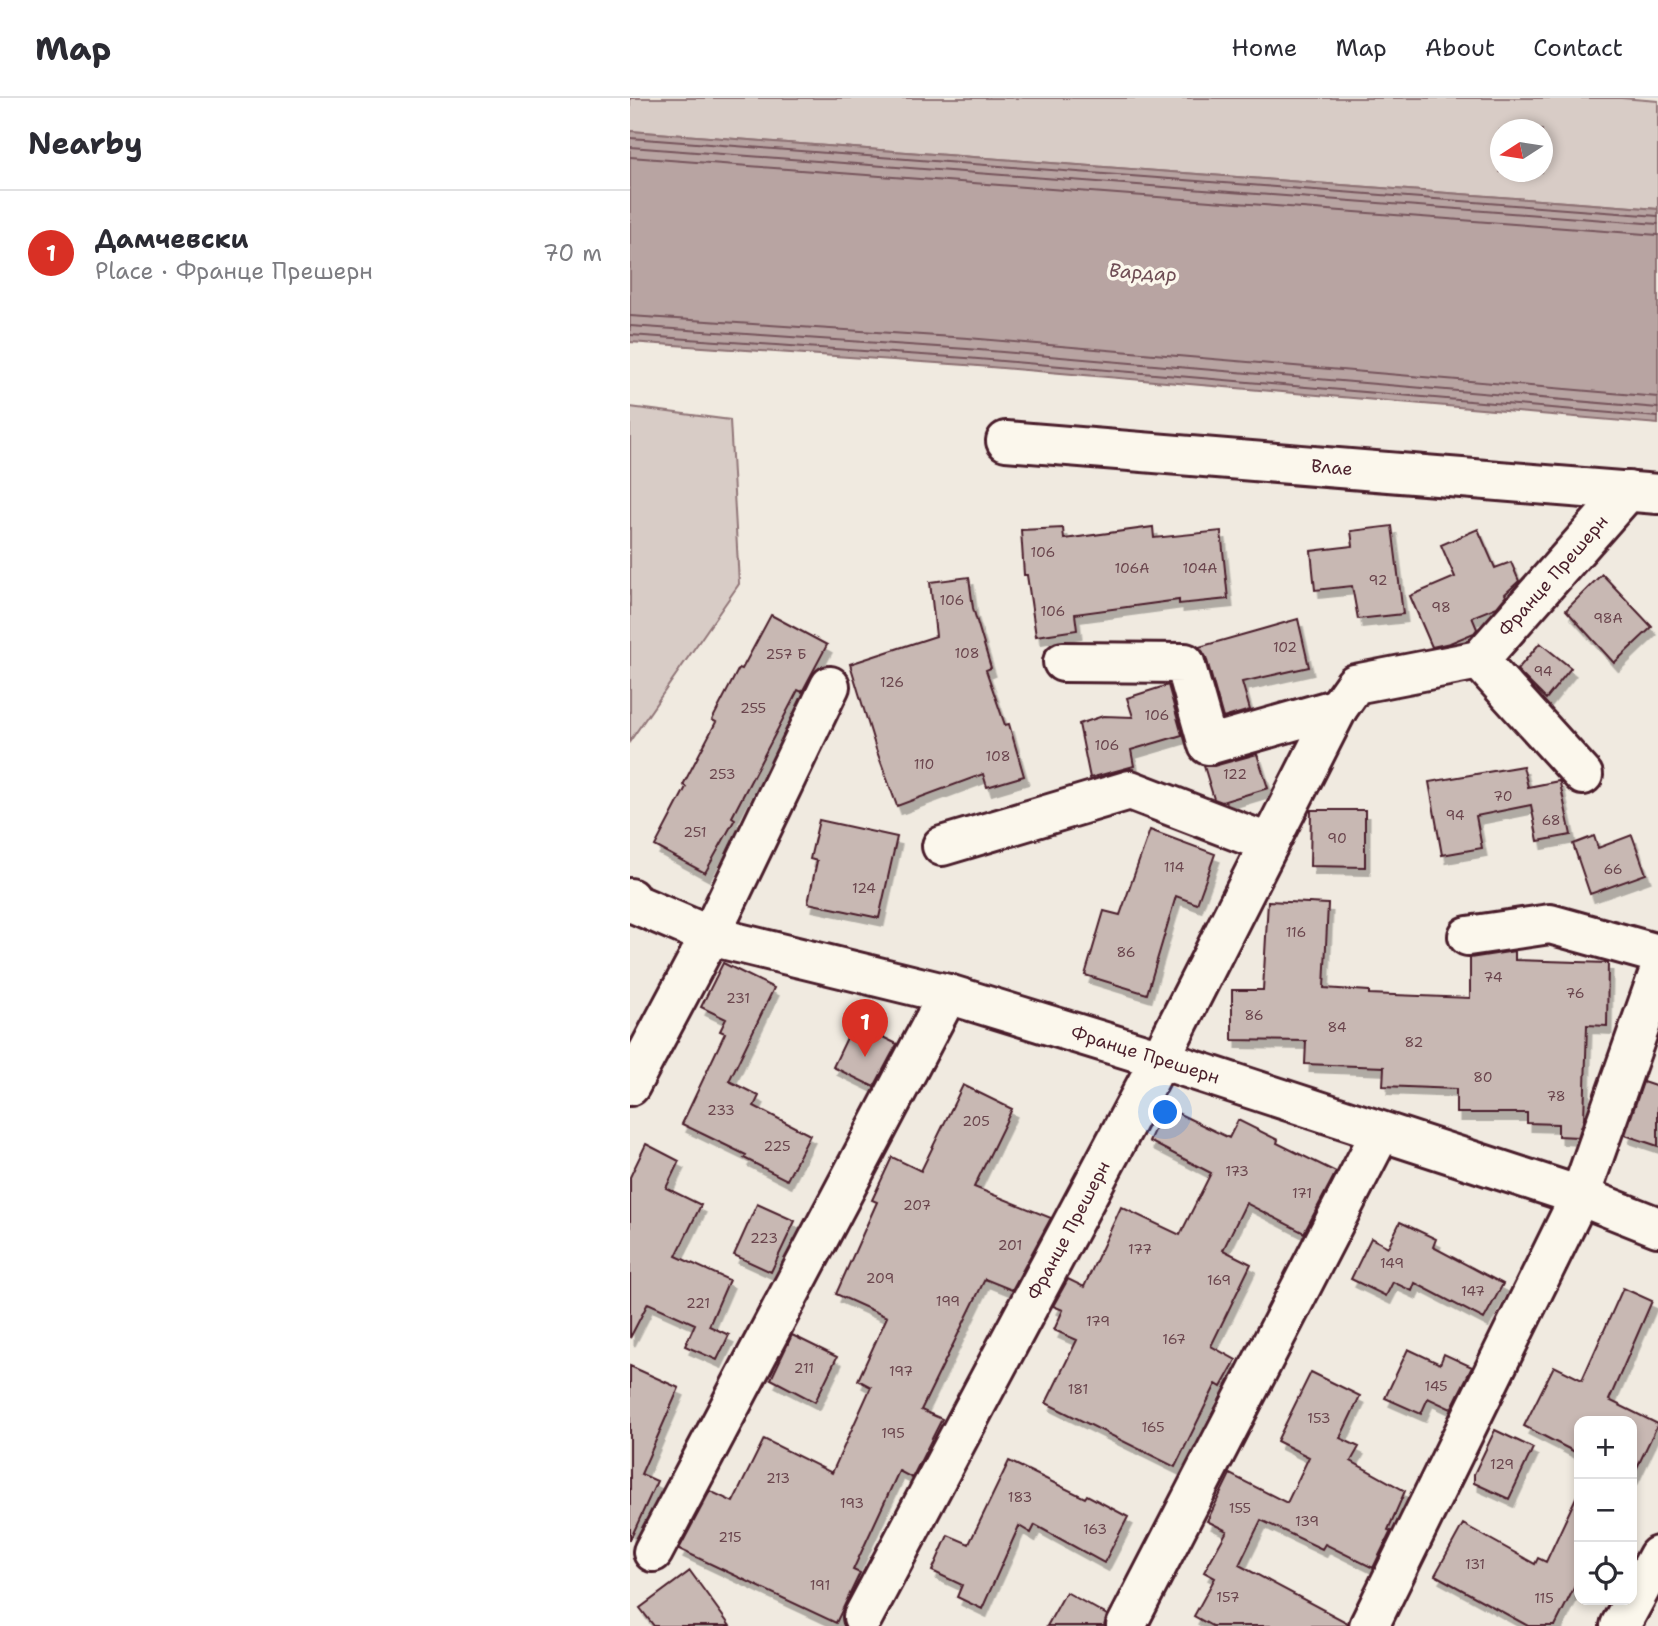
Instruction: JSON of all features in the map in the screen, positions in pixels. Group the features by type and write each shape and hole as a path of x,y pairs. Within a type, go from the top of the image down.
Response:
{"street":[{"name":"Влае","path":"1006,440 1643,492"},
{"name":"Франце Прешерн","path":"863,1617 1160,1059 1338,708 1355,684 1479,660 1643,492"},
{"path":"1479,660 1583,775"},
{"path":"1063,662 1185,663 1208,745 1338,708"},
{"path":"630,1086 709,936 830,686"},
{"path":"942,846 1130,790 1268,843"},
{"name":"Францe Прешерн","path":"630,898 633,903 709,936 947,994 1160,1059 1580,1196 1658,1227"},
{"path":"1468,936 1550,924 1658,954"},
{"path":"1369,1626 1580,1196 1658,975"},
{"path":"653,1552 947,994"},
{"path":"1126,1626 1381,1132"},
{"path":"1619,1626 1658,1556"}],"shaded area":[{"path":"630,98 1621,98 1658,101 1658,209 630,131"},
{"path":"630,407 730,420 739,584 630,741"}],"water":[{"name":"Вардар","path":"630,131 1658,209 1658,424 966,365 630,342"}],"building":[{"path":"1392,526 1403,614 1358,619 1352,586 1315,590 1311,551 1353,546 1351,531"},
{"path":"1153,527 1154,538 1221,531 1228,599 1179,604 1179,600 1075,614 1077,630 1036,636 1027,575 1024,575 1021,530 1063,528 1064,539"},
{"path":"1478,529 1495,568 1511,562 1519,581 1505,594 1497,607 1472,617 1477,629 1474,633 1432,647 1410,596 1455,577 1441,545"},
{"path":"1602,574 1652,627 1614,663 1566,610"},
{"path":"969,577 973,608 991,668 986,670 1005,725 1009,724 1024,776 987,787 983,774 897,806 850,664 936,636 930,582"},
{"path":"771,615 827,645 802,692 798,690 732,817 735,819 705,873 655,846 716,722 712,720"},
{"path":"1298,619 1309,667 1242,682 1250,710 1223,718 1206,657 1199,647"},
{"path":"1540,643 1571,668 1546,699 1517,670"},
{"path":"1168,685 1182,735 1131,750 1134,766 1090,778 1079,724 1103,716 1133,717 1127,698"},
{"path":"1257,754 1268,788 1222,802 1214,799 1204,766 1214,766"},
{"path":"1523,766 1528,787 1559,781 1571,835 1538,841 1531,805 1476,816 1482,848 1442,855 1429,782"},
{"path":"1311,810 1365,810 1365,867 1310,866"},
{"path":"819,820 897,837 879,918 808,903 817,861 810,859"},
{"path":"1150,830 1215,854 1197,904 1176,896 1147,994 1085,975 1104,911 1120,915"},
{"path":"1632,835 1646,874 1590,894 1573,844 1594,836 1598,848"},
{"path":"1268,901 1328,904 1324,988 1369,991 1369,994 1470,998 1470,958 1515,951 1515,960 1608,963 1607,1026 1587,1025 1584,1119 1578,1137 1558,1136 1558,1124 1527,1123 1527,1113 1456,1113 1456,1089 1383,1086 1384,1067 1305,1064 1306,1041 1232,1040 1232,990 1263,990"},
{"path":"723,963 774,988 729,1081 759,1096 754,1106 810,1135 787,1180 744,1158 746,1155 682,1124 725,1033 720,1031 726,1019 701,1007"},
{"path":"854,1023 897,1044 874,1087 833,1067"},
{"path":"1643,1082 1658,1087 1658,1146 1625,1135"},
{"path":"963,1085 1012,1109 974,1187 1051,1218 1012,1290 985,1279 921,1410 942,1419 912,1478 899,1471 853,1570 860,1573 836,1623 679,1549 710,1491 733,1502 764,1439 832,1473 871,1387 858,1380 887,1317 836,1294 877,1202 872,1200 892,1157 921,1171"},
{"path":"1165,1107 1229,1138 1238,1120 1336,1172 1304,1233 1246,1203 1223,1250 1251,1264 1211,1346 1236,1360 1221,1387 1216,1384 1175,1467 1046,1403 1077,1340 1054,1330 1063,1310 1053,1306 1068,1279 1084,1287 1121,1207 1180,1235 1211,1173 1149,1141"},
{"path":"646,1144 679,1161 666,1188 701,1205 676,1256 729,1280 709,1326 729,1335 717,1360 685,1346 695,1324 648,1303 630,1338 630,1177"},
{"path":"757,1204 795,1221 771,1272 734,1255"},
{"path":"1400,1222 1436,1239 1433,1247 1503,1284 1484,1319 1415,1283 1412,1291 1393,1282 1386,1296 1351,1279 1371,1238 1388,1247"},
{"path":"1623,1288 1652,1301 1609,1400 1658,1424 1637,1468 1637,1416 1574,1416 1574,1451 1524,1426 1554,1366 1582,1380"},
{"path":"792,1335 837,1357 815,1402 771,1379"},
{"path":"1408,1349 1440,1364 1444,1354 1472,1367 1451,1409 1428,1398 1421,1414 1385,1398"},
{"path":"630,1366 679,1388 641,1474 657,1481 630,1540"},
{"path":"1311,1372 1360,1396 1340,1438 1359,1447 1351,1461 1405,1491 1388,1530 1391,1531 1373,1568 1325,1544 1322,1549 1261,1520 1239,1565 1348,1623 1347,1626 1212,1626 1194,1616 1215,1578 1204,1572 1227,1531 1207,1521 1230,1474 1287,1503 1309,1457 1277,1441"},
{"path":"1495,1430 1533,1448 1509,1499 1474,1483 1474,1474"},
{"path":"1009,1461 1085,1498 1087,1495 1128,1517 1104,1563 1035,1525 1031,1533 1019,1526 982,1609 957,1597 962,1585 932,1571 948,1535 969,1544"},
{"path":"1574,1502 1574,1588 1555,1626 1528,1626 1435,1575 1463,1524 1535,1564 1538,1558 1546,1562"},
{"path":"690,1571 730,1626 654,1626 640,1608"},
{"path":"1066,1592 1107,1615 1104,1626 1047,1626"}],"place":[{"name":"Дамчевски","path":"865,1057"}]}
